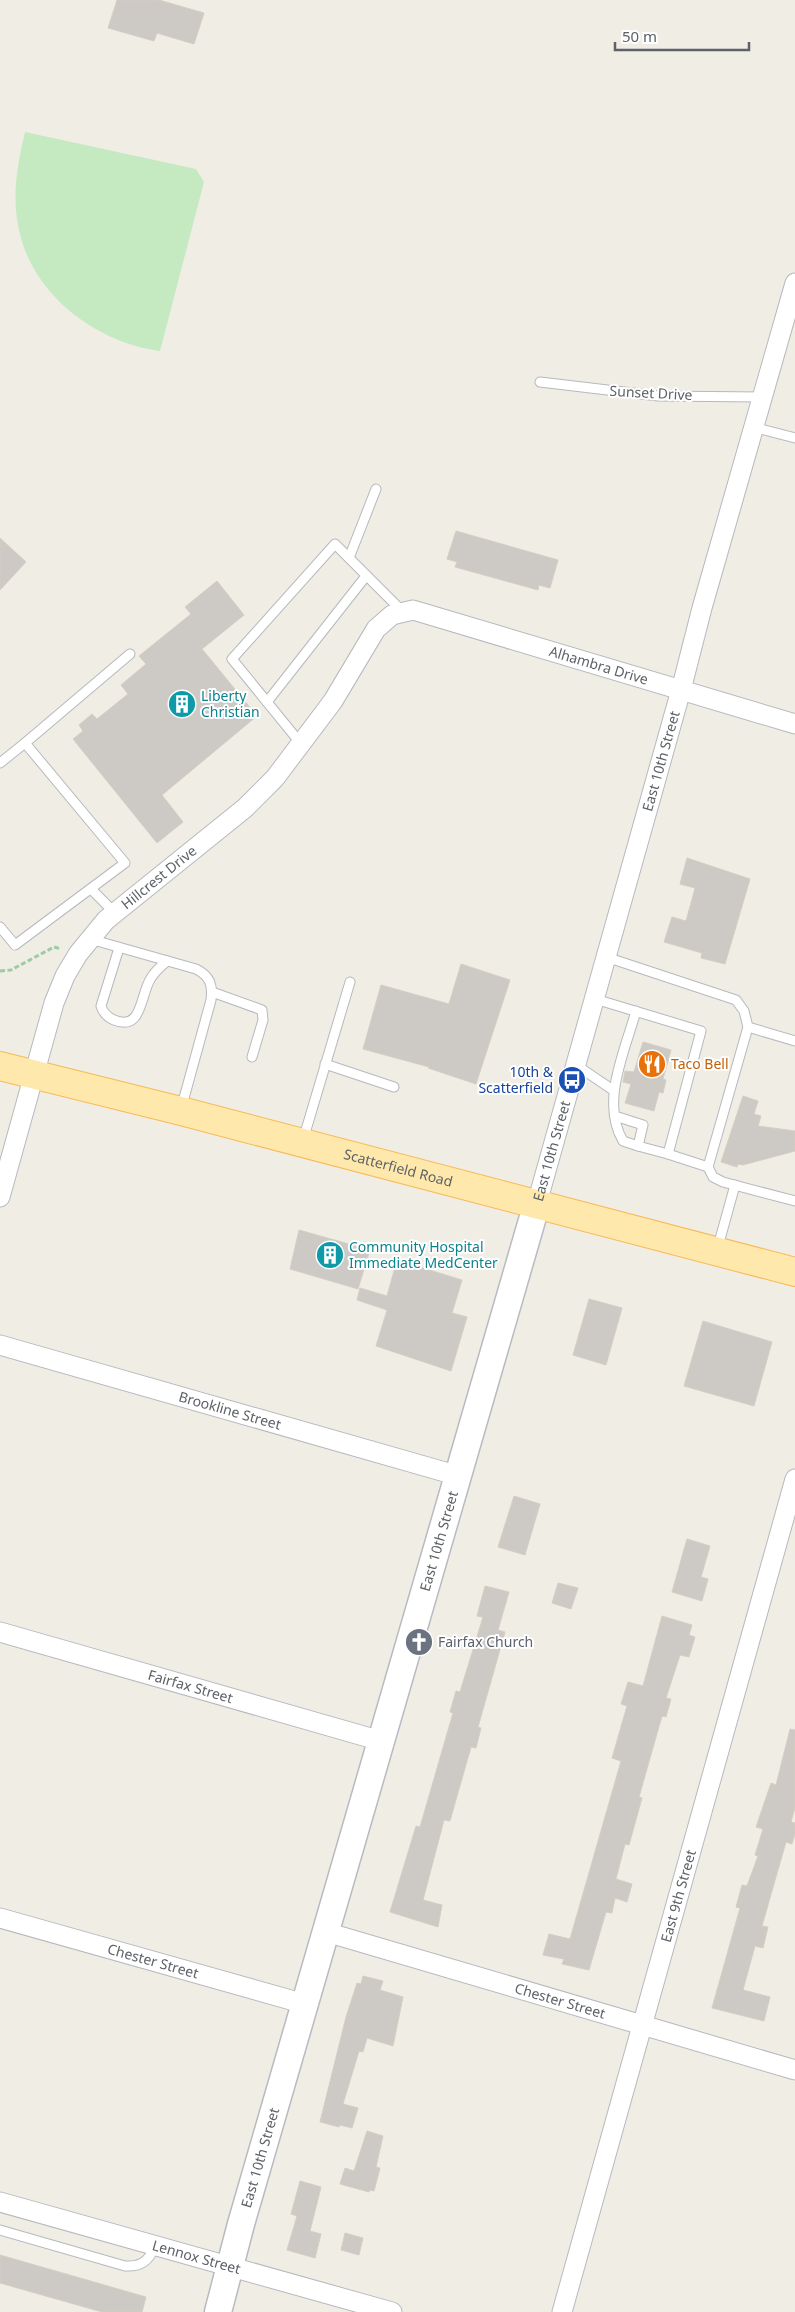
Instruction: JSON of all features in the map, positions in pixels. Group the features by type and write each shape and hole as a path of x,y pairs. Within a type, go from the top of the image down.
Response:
{"main road":[{"name":"Scatterfield Road","path":"0,1066 180,1110 795,1272"}],"street":[{"name":"East 10th Street","path":"218,2312 305,2004 537,1203 753,426 795,283"},
{"name":"Alhambra Drive","path":"402,611 413,610 795,724"},
{"name":"Hillcrest Drive","path":"0,1197 54,1003 65,976 84,946 114,912 244,808 275,778 302,745 333,701 376,629 392,614 402,611"},
{"name":"Brookline Street","path":"0,1345 459,1476"},
{"name":"East 9th Street","path":"562,2312 795,1479"},
{"name":"Fairfax Street","path":"0,1632 381,1741"},
{"name":"Chester Street","path":"0,1918 305,2004"},
{"name":"Chester Street","path":"326,1932 795,2070"},
{"name":"Lennox Street","path":"0,2202 392,2312"}],"lane":[{"name":"Sunset Drive","path":"540,382 658,396 762,397"},
{"path":"753,426 795,438"},
{"path":"349,558 376,489"},
{"path":"302,745 232,658 335,544 402,611"},
{"path":"267,702 366,576"},
{"path":"0,763 130,654"},
{"path":"0,927 15,945 125,863 24,743"},
{"path":"91,889 114,912"},
{"path":"84,946 119,948 203,973 209,979 212,992 180,1110"},
{"path":"119,948 101,1006 106,1016 120,1022 132,1020 137,1015 150,978 167,961"},
{"path":"606,957 736,1000 744,1011 748,1027 708,1167 713,1177 795,1201"},
{"path":"302,1142 350,982"},
{"path":"212,992 262,1010 263,1020 252,1057"},
{"path":"595,998 701,1031 668,1154"},
{"path":"636,1011 613,1090 616,1130 623,1141 708,1167"},
{"path":"748,1027 795,1041"},
{"path":"325,1064 394,1087"},
{"path":"576,1065 613,1090"},
{"path":"614,1116 643,1125 638,1146"},
{"path":"717,1251 735,1185"},
{"path":"0,2230 125,2266 136,2267 145,2262 151,2256 155,2246"}],"path":[{"path":"0,971 10,970 54,947 84,946"}],"green space":[{"path":"25,132 196,169 204,182 160,351 114,338 92,327 72,313 39,278 28,257 17,221 16,183"}],"building":[{"path":"117,0 159,0 204,13 194,44 157,33 154,41 108,28"},
{"path":"456,531 558,560 550,588 539,585 538,590 455,567 457,562 447,559"},
{"path":"0,538 26,562 0,590"},
{"name":"Liberty Christian","path":"217,581 244,615 202,649 257,716 162,795 183,822 157,843 73,739 83,731 79,725 92,714 97,719 128,694 121,685 146,664 139,656 191,614 185,607"},
{"path":"687,858 750,879 725,964 701,958 702,953 664,942 672,917 686,921 694,892 695,888 680,884"},
{"path":"461,964 510,980 476,1084 429,1067 363,1049 381,985 449,1004"},
{"name":"Taco Bell","path":"643,1042 671,1050 663,1079 666,1080 663,1093 659,1092 654,1111 625,1103 631,1084 623,1082 625,1071 634,1072"},
{"path":"743,1096 758,1101 754,1114 761,1116 758,1126 795,1131 795,1151 743,1165 738,1164 737,1167 721,1162"},
{"name":"Community Hospital Immediate MedCenter","path":"299,1230 370,1250 358,1289 290,1269"},
{"path":"397,1260 462,1280 452,1313 467,1317 451,1371 376,1346 387,1310 357,1300 360,1288 387,1296"},
{"path":"589,1299 622,1308 606,1365 573,1355"},
{"path":"703,1321 772,1342 754,1406 684,1386"},
{"path":"514,1496 540,1504 525,1555 498,1547"},
{"path":"687,1539 710,1546 701,1577 708,1579 702,1601 672,1592"},
{"path":"558,1583 578,1588 571,1609 552,1603"},
{"path":"485,1586 509,1592 498,1630 505,1632 478,1727 481,1728 476,1748 471,1747 450,1821 444,1820 423,1900 442,1905 438,1927 390,1912 416,1826 420,1827 453,1713 450,1712 456,1691 460,1692 483,1617 477,1616"},
{"path":"662,1616 692,1625 689,1635 695,1637 689,1657 680,1655 666,1698 671,1699 666,1717 662,1716 639,1797 642,1798 629,1845 625,1844 616,1879 632,1884 627,1902 615,1898 612,1913 606,1912 589,1970 562,1964 564,1959 543,1955 549,1934 570,1939 621,1761 612,1758 627,1706 621,1704 628,1682 643,1686"},
{"path":"790,1729 795,1730 795,1808 791,1822 795,1823 795,1834 792,1844 786,1842 762,1926 768,1927 763,1948 755,1946 743,1990 770,1997 764,2021 712,2008 740,1908 736,1907 742,1885 747,1886 758,1856 755,1855 763,1829 756,1827 771,1783 776,1785"},
{"path":"363,1976 383,1981 380,1990 403,1997 393,2046 367,2038 363,2052 359,2051 343,2104 358,2108 352,2128 340,2125 339,2127 320,2122 346,2017 357,1983 361,1984"},
{"path":"367,2131 383,2136 376,2167 380,2168 374,2191 370,2190 369,2192 340,2184 345,2168 354,2171"},
{"path":"300,2181 321,2187 310,2231 321,2234 315,2258 287,2250 297,2216 291,2214"},
{"path":"345,2233 363,2238 359,2255 341,2250"},
{"path":"0,2255 146,2297 142,2312 102,2312 0,2283"}],"place":[{"name":"Liberty Christian","path":"182,704"},
{"name":"Taco Bell","path":"652,1064"},
{"name":"10th & Scatterfield","path":"572,1080"},
{"name":"Community Hospital Immediate MedCenter","path":"330,1255"},
{"name":"Fairfax Church","path":"419,1642"}]}
